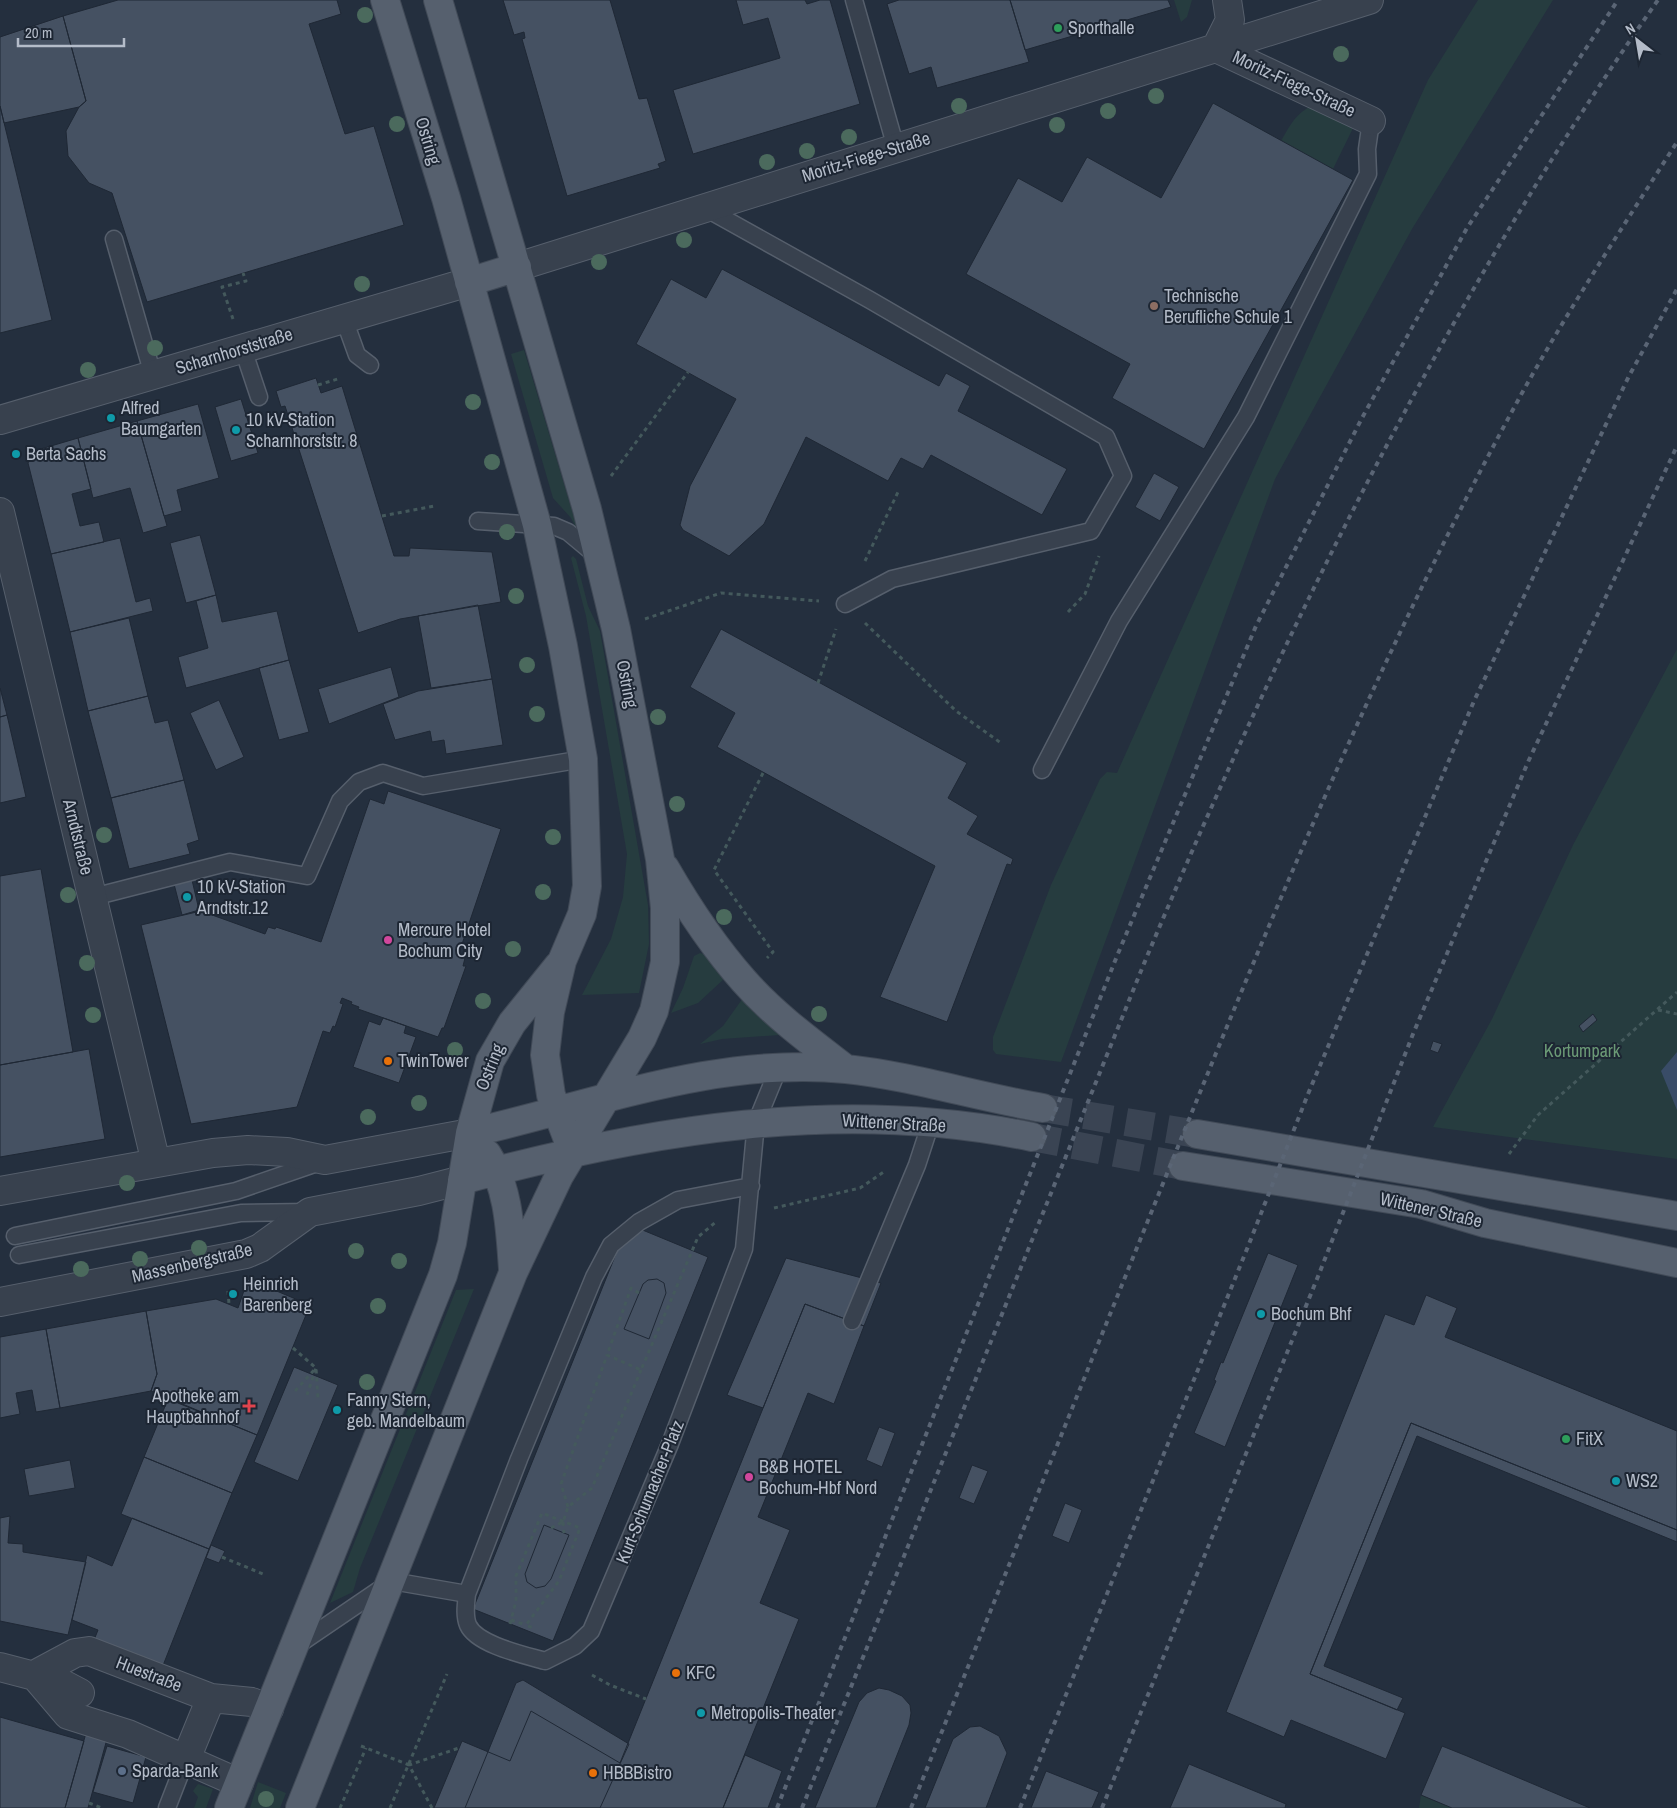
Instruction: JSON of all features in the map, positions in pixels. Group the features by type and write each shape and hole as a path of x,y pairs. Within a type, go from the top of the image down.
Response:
{"main road":[{"name":"Ostring","path":"385,0 443,187 537,525 563,646 583,759 587,886 582,914 562,961 550,1012 545,1055 547,1077 557,1113"},
{"name":"Ostring","path":"438,0 579,481 599,558 616,628 660,859 666,940 661,984 654,1011 642,1038 606,1099"},
{"path":"469,282 516,268"},
{"path":"660,859 694,916 745,982 784,1020 846,1069"},
{"name":"Ostring","path":"470,1133 479,1094 490,1061 499,1043 512,1023 562,961"},
{"path":"470,1133 557,1113 686,1078 779,1067 846,1069 1043,1108"},
{"path":"300,1808 392,1581 513,1273 540,1213 573,1153 606,1099"},
{"path":"557,1113 573,1153"},
{"name":"Wittener Straße","path":"573,1153 627,1141 756,1123 867,1119 931,1122 1032,1137"},
{"path":"470,1133 497,1170 510,1223 513,1273"},
{"path":"229,1808 443,1275 452,1244 470,1133"},
{"name":"Wittener Straße","path":"1197,1134 1493,1183 1677,1216"},
{"path":"462,1180 573,1153"},
{"name":"Wittener Straße","path":"1183,1166 1421,1204 1485,1224 1677,1263"}],"street":[{"path":"1216,48 1230,20 1228,0"},
{"name":"Moritz-Fiege-Straße","path":"516,268 1369,0"},
{"name":"Moritz-Fiege-Straße","path":"1216,48 1371,121"},
{"name":"Scharnhorststraße","path":"0,420 469,282"},
{"name":"Arndtstraße","path":"0,514 156,1163"},
{"path":"0,1191 213,1153 248,1150 287,1152 325,1160 470,1133"},
{"name":"Massenbergstraße","path":"0,1302 246,1254 260,1248 310,1212 462,1180"},
{"name":"Huestraße","path":"34,1675 74,1653 89,1650 211,1698 252,1702 269,1709"},
{"path":"0,1667 34,1675 76,1689"},
{"path":"34,1675 68,1715 95,1729 128,1734 239,1783"},
{"path":"186,1759 211,1698"}],"lane":[{"path":"854,0 896,148"},
{"path":"1042,770 1119,621 1246,416 1368,174 1367,149 1371,121"},
{"path":"705,208 870,300 1106,436 1122,476 1091,531 892,579 845,604"},
{"path":"114,239 153,375"},
{"path":"344,319 356,355 370,365"},
{"path":"242,349 259,398"},
{"path":"478,521 537,525 563,529 599,558"},
{"path":"93,897 230,862 307,876 340,801 359,782 383,773 423,786 583,759"},
{"path":"756,1123 779,1067"},
{"path":"852,1322 917,1165 931,1122"},
{"name":"Kurt-Schumacher-Platz","path":"751,1186 678,1200 639,1222 611,1245 594,1277 523,1450 467,1594 465,1610 469,1626 480,1638 545,1661 575,1646 591,1631 670,1444 718,1322 744,1249 751,1186 756,1123"},
{"path":"15,1236 236,1191 325,1160"},
{"path":"266,1182 271,1211"},
{"path":"19,1255 241,1213 271,1211 310,1212"},
{"path":"294,1648 392,1581 467,1594"},
{"path":"167,1808 186,1759"}],"path":[{"path":"229,308 222,287 246,280 243,273"},
{"path":"608,480 688,372"},
{"path":"318,385 346,376"},
{"path":"382,516 434,506"},
{"path":"1068,612 1085,594 1100,557"},
{"path":"616,628 721,593"},
{"path":"956,711 1001,743"},
{"path":"745,982 773,952 714,870 763,773"},
{"path":"1493,1183 1511,1149 1538,1115 1677,992"},
{"path":"1657,1010 1677,1014"},
{"path":"812,1200 860,1188 890,1168"},
{"path":"564,1533 563,1522 568,1507 592,1488 698,1237"},
{"path":"568,1507 561,1484 631,1288 639,1293"},
{"path":"293,1348 316,1368 318,1400"},
{"path":"607,1356 641,1370"},
{"path":"295,1391 316,1368"},
{"path":"306,1395 316,1368"},
{"path":"509,1627 516,1601 516,1576 542,1513 580,1528 559,1581 526,1625"},
{"path":"551,1528 563,1522"},
{"path":"222,1557 263,1574"},
{"path":"511,1620 538,1631"},
{"path":"390,1808 448,1674"},
{"path":"592,1675 610,1685 646,1699"},
{"path":"360,1746 409,1765 432,1808"},
{"path":"340,1808 366,1748"},
{"path":"409,1765 459,1748"},
{"path":"89,1803 102,1808"}],"green space":[{"path":"1174,0 1192,0 1187,17 1181,22"},
{"path":"1478,0 1553,0 1412,229 1275,479 1061,1062 996,1054 993,1050 993,1037 1051,885 1100,779 1107,772 1117,773 1428,80"},
{"path":"1313,105 1356,122 1333,169 1281,141 1298,116"},
{"path":"524,350 579,534 571,518 553,498 511,354"},
{"path":"573,556 576,559 588,606 600,631 648,905 649,944 639,993 582,995 611,939 623,897 627,854 586,616 571,558"},
{"name":"Kortumpark","path":"1677,649 1677,1159 1433,1127 1492,1019 1573,845"},
{"path":"700,953 707,955 725,978 698,1003 671,1013 683,988 694,956"},
{"path":"743,998 779,1030 780,1035 722,1039 700,1044 723,1026"},
{"path":"474,1289 360,1568 353,1592 330,1603 456,1290"},
{"path":"258,1782 286,1793 280,1808 250,1808"},
{"path":"198,1784 213,1789 206,1808 194,1808 198,1797 193,1791"},
{"path":"1421,1795 1452,1808 1419,1808"}],"water":[{"path":"1677,1052 1677,1110 1661,1071"}],"building":[{"path":"118,0 337,0 341,14 309,24 345,134 374,126 404,225 147,302 112,193 89,183 68,156 66,131 79,107 86,101 63,16"},
{"path":"503,0 610,0 639,99 647,98 666,161 658,164 660,168 567,196 522,39 525,38 524,32 514,35"},
{"path":"736,0 805,0 807,4 820,0 830,0 860,104 693,154 673,90 780,58 768,18 743,25"},
{"path":"899,0 1010,0 1029,62 937,88 931,67 909,74 887,4"},
{"name":"Sporthalle","path":"1010,0 1168,0 1171,7 1025,50"},
{"path":"63,16 86,101 79,107 4,123 0,106 0,37"},
{"name":"Technische Berufliche Schule 1","path":"1213,103 1353,180 1204,449 1112,398 1130,364 966,274 1018,178 1062,202 1087,157 1161,198"},
{"path":"0,106 52,320 0,333"},
{"path":"722,269 939,386 946,373 970,386 958,411 1067,469 1042,515 931,455 923,469 901,458 888,481 806,437 764,524 729,556 683,530 680,525 690,486 736,399 636,344 671,279 706,298"},
{"path":"316,378 321,393 342,386 394,556 409,556 410,548 492,552 501,602 400,619 358,633 285,406 281,407 276,391"},
{"name":"10 kV-Station Scharnhorststr. 8","path":"241,399 258,453 231,461 215,407"},
{"path":"198,404 219,478 177,490 182,511 164,516 137,421"},
{"path":"137,421 167,526 143,533 130,488 93,498 78,438"},
{"path":"78,438 91,489 72,494 80,526 99,522 104,542 51,554 28,463 34,451"},
{"path":"1154,473 1179,487 1160,521 1135,507"},
{"path":"200,535 216,595 186,603 170,543"},
{"path":"120,538 136,602 150,598 153,611 70,632 51,554"},
{"path":"216,595 222,622 277,611 289,660 186,688 178,657 208,648 196,601"},
{"path":"478,605 492,679 431,688 418,616"},
{"path":"129,618 148,696 88,711 70,632"},
{"path":"721,629 967,763 948,798 978,816 967,834 1013,859 1011,865 1007,864 947,1022 880,997 935,866 717,747 735,713 690,687"},
{"path":"289,660 309,732 279,740 259,668"},
{"path":"391,667 399,697 329,724 318,689"},
{"path":"492,679 503,745 446,754 444,740 432,742 430,731 395,740 383,704 418,691"},
{"path":"0,688 7,715 0,717"},
{"path":"148,696 155,723 168,720 184,780 111,798 88,711"},
{"path":"219,700 244,757 216,770 190,713"},
{"path":"7,715 26,797 0,803 0,717"},
{"path":"184,780 199,840 187,844 190,854 129,869 111,798"},
{"path":"388,791 501,829 458,956 465,958 463,966 466,966 444,1028 442,1028 438,1037 358,1009 359,1007 351,1004 352,1002 342,998 340,1003 343,1004 335,1027 333,1026 330,1033 323,1031 297,1107 191,1124 141,925 201,911 265,934 268,927 275,929 276,927 321,942 370,799 384,804"},
{"path":"41,869 73,1052 0,1065 0,876"},
{"name":"10 kV-Station Arndtstr.12","path":"192,880 199,910 182,915 174,884"},
{"path":"1593,1014 1597,1020 1583,1032 1579,1026"},
{"path":"383,1018 406,1026 404,1033 416,1037 399,1083 353,1067 369,1021 380,1025"},
{"path":"1433,1041 1442,1044 1438,1053 1430,1050"},
{"path":"89,1049 105,1139 0,1157 0,1065"},
{"path":"628,1224 708,1257 553,1641 473,1609"},
{"name":"Bochum Bhf","path":"1268,1253 1298,1265 1225,1447 1194,1433 1216,1381 1214,1380 1221,1362 1223,1363"},
{"path":"786,1258 881,1283 864,1326 805,1304 763,1408 727,1395"},
{"path":"248,1279 310,1305 257,1435 151,1391 157,1374 146,1311 216,1299 238,1308"},
{"path":"657,1279 664,1283 666,1293 649,1339 624,1329 643,1284 648,1280"},
{"name":"WS2","path":"1426,1295 1457,1308 1445,1337 1677,1431 1677,1530 1411,1423 1310,1674 1405,1713 1386,1759 1291,1720 1284,1737 1226,1712 1385,1314 1414,1325"},
{"path":"805,1304 864,1326 834,1404 808,1393 758,1517 790,1530 760,1603 799,1619 723,1808 434,1808 462,1741 510,1761 531,1711 620,1763"},
{"path":"146,1311 157,1374 151,1391 60,1408 46,1329"},
{"path":"46,1329 60,1408 36,1412 32,1390 16,1393 20,1414 0,1418 0,1337"},
{"path":"294,1367 338,1385 298,1481 254,1462"},
{"path":"168,1399 257,1435 232,1493 144,1457"},
{"path":"1411,1423 1677,1530 1677,1542 1417,1436 1324,1666 1403,1698 1397,1710 1310,1674"},
{"path":"879,1427 895,1433 882,1467 866,1460"},
{"path":"144,1457 232,1493 209,1549 121,1514"},
{"path":"70,1460 75,1488 29,1496 24,1469"},
{"path":"972,1465 988,1471 974,1504 959,1498"},
{"path":"1065,1503 1082,1510 1069,1543 1052,1536"},
{"path":"10,1516 8,1543 23,1544 23,1552 86,1562 68,1635 0,1621 0,1518"},
{"path":"132,1518 209,1549 162,1668 94,1640 98,1630 72,1620 87,1555 112,1566"},
{"path":"544,1525 569,1535 551,1579 545,1586 536,1588 527,1582 525,1574"},
{"path":"211,1545 225,1551 219,1563 206,1558"},
{"path":"523,1680 629,1744 600,1808 465,1808 516,1683"},
{"path":"879,1688 902,1696 910,1705 911,1713 909,1725 876,1808 815,1808 859,1702 867,1693"},
{"path":"0,1717 84,1741 65,1808 0,1808"},
{"path":"980,1726 999,1736 1007,1753 986,1808 925,1808 953,1739 970,1727"},
{"path":"86,1733 107,1739 88,1808 65,1808"},
{"path":"107,1746 146,1757 133,1803 93,1792"},
{"path":"1442,1746 1590,1808 1452,1808 1421,1795"},
{"path":"745,1755 782,1771 768,1808 723,1808"},
{"path":"1189,1764 1286,1804 1285,1808 1170,1808"},
{"path":"1046,1771 1099,1792 1092,1808 1031,1808"}],"tunnel":[{"path":"1043,1108 1197,1134"},
{"path":"1032,1137 1183,1166"}],"railway":[{"path":"777,1808 1117,956 1256,626 1362,418 1467,228 1618,0"},
{"path":"802,1808 1143,966 1253,715 1312,591 1374,469 1440,349 1508,230 1581,114 1658,0"},
{"path":"911,1808 1216,1053 1297,861 1382,671 1473,485 1522,393 1578,298 1677,142"},
{"path":"1020,1808 1308,1094 1474,701 1629,376 1677,289"},
{"path":"1102,1808 1319,1274 1413,1034 1528,762 1677,446"}],"place":[{"name":"Sporthalle","path":"1058,28"},
{"name":"Technische Berufliche Schule 1","path":"1154,306"},
{"name":"Alfred Baumgarten","path":"111,418"},
{"name":"10 kV-Station Scharnhorststr. 8","path":"236,430"},
{"name":"Berta Sachs","path":"16,454"},
{"name":"10 kV-Station Arndtstr.12","path":"187,897"},
{"name":"Mercure Hotel Bochum City","path":"388,940"},
{"name":"TwinTower","path":"388,1061"},
{"name":"Heinrich Barenberg","path":"233,1294"},
{"name":"Bochum Bhf","path":"1261,1314"},
{"name":"Apotheke am Hauptbahnhof","path":"249,1406"},
{"name":"Fanny Stern, geb. Mandelbaum","path":"337,1410"},
{"name":"FitX","path":"1566,1439"},
{"name":"B&B HOTEL Bochum-Hbf Nord","path":"749,1477"},
{"name":"WS2","path":"1616,1481"},
{"name":"KFC","path":"676,1673"},
{"name":"Metropolis-Theater","path":"701,1713"},
{"name":"Sparda-Bank","path":"122,1771"},
{"name":"HBBBistro","path":"593,1773"}]}
